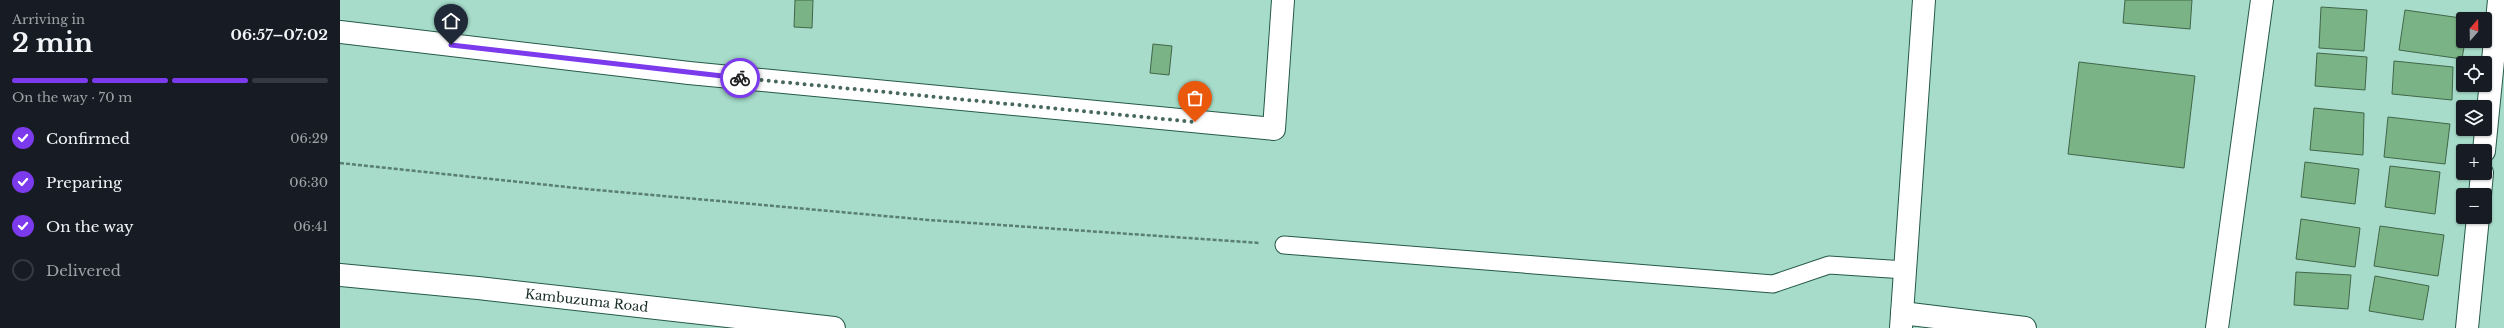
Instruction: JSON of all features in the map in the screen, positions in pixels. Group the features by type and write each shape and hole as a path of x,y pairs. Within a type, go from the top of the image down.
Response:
{"street":[{"path":"340,32 690,73 1274,129 1283,0"},
{"path":"1924,0 1901,320 2025,328"},
{"path":"2217,328 2262,0"},
{"path":"2485,144 2499,0"},
{"path":"2467,328 2477,224"},
{"name":"Kambuzuma Road","path":"340,275 478,288 834,328"}],"lane":[{"path":"1284,245 1773,284 1830,265 1905,270"}],"path":[{"path":"340,163 593,189 929,220 1284,245"}],"building":[{"path":"795,0 813,0 812,28 794,27"},
{"path":"2125,0 2192,0 2190,29 2123,23"},
{"path":"2321,7 2367,10 2364,51 2319,48"},
{"path":"2405,10 2456,17 2456,48 2464,48 2462,56 2456,56 2456,58 2399,50"},
{"path":"1153,44 1172,46 1169,75 1150,73"},
{"path":"2317,53 2367,57 2365,90 2315,86"},
{"path":"2394,61 2453,67 2452,100 2392,94"},
{"path":"2079,62 2195,76 2184,168 2068,154"},
{"path":"2314,108 2364,113 2363,155 2310,150"},
{"path":"2388,117 2450,124 2445,164 2384,157"},
{"path":"2305,162 2359,169 2355,204 2301,197"},
{"path":"2390,166 2440,172 2435,214 2385,207"},
{"path":"2301,219 2360,228 2355,267 2296,259"},
{"path":"2380,226 2444,235 2438,276 2374,266"},
{"path":"2296,272 2351,275 2348,309 2294,305"},
{"path":"2375,276 2429,286 2423,320 2369,311"}],"way so far":[{"path":"740,78 1195,122"}],"route":[{"path":"451,45 740,78"}]}
